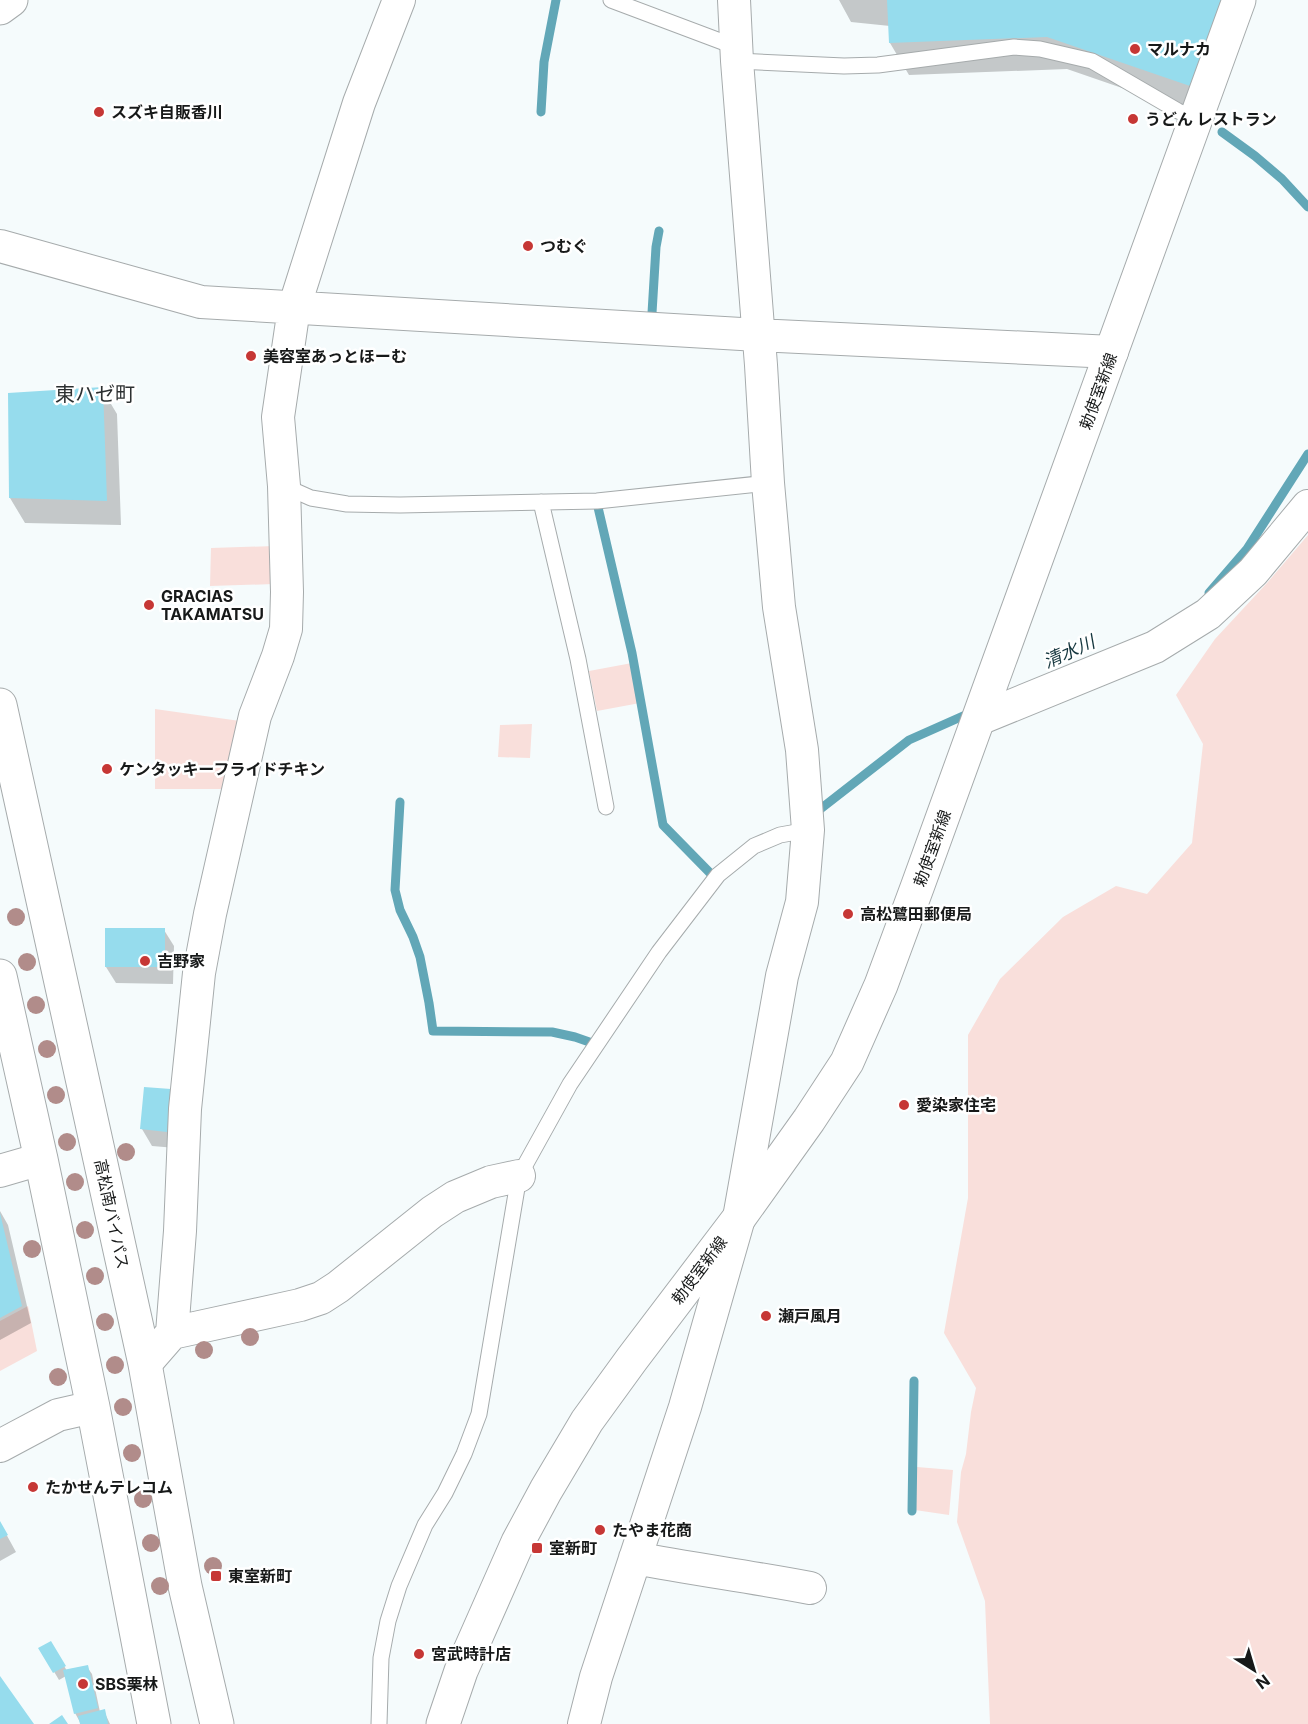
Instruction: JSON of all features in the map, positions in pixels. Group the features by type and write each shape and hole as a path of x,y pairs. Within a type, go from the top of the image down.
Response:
{"main road":[{"path":"0,8 11,0"},
{"name":"勅使室新線","path":"443,1724 462,1671 518,1542 587,1421 739,1218 847,1062 881,985 1239,0"},
{"name":"高松南バイパス","path":"0,705 145,1364 185,1586 217,1724"},
{"path":"0,976 93,1407 154,1724"}],"street":[{"path":"172,1334 180,1231 185,1109 200,973 210,914 255,716 286,629 284,486 278,417 294,308 359,103 399,0"},
{"path":"584,1724 596,1677 685,1407 739,1218 782,976 802,902 808,830 802,750 779,608 736,54 734,0"},
{"path":"0,246 201,302 758,335 1112,352"},
{"path":"982,711 1155,647 1208,614 1253,572 1308,506"},
{"path":"0,1171 40,1159"},
{"path":"145,1364 172,1334 300,1305 321,1298 346,1282 432,1212 455,1197 491,1182 519,1176"},
{"path":"0,1446 58,1415 93,1407"},
{"path":"635,1558 810,1588"}],"lane":[{"path":"611,0 736,54 844,66 878,65 1014,47 1040,49 1092,61 1196,119"},
{"path":"284,486 311,498 347,504 400,505 597,501 768,483"},
{"path":"541,502 578,659 606,807"},
{"path":"379,1724 381,1658 396,1595 425,1525 445,1493 464,1454 479,1414 519,1176 570,1084 659,952 718,875 754,846 780,835 808,830"}],"shaded area":[{"path":"1308,535 1308,1724 990,1724 985,1601 957,1522 961,1472 976,1388 944,1333 968,1198 968,1035 1000,979 1063,917 1116,886 1147,894 1192,843 1203,744 1176,695 1215,639"},
{"path":"274,546 274,584 210,586 211,548"},
{"path":"632,663 640,703 597,711 589,671"},
{"path":"155,709 240,721 224,789 155,789"},
{"path":"532,724 530,758 498,757 500,725"},
{"path":"28,1306 37,1351 0,1371 0,1321"},
{"path":"917,1467 953,1470 949,1515 915,1510"}],"building":[{"name":"マルナカ","path":"887,0 1222,0 1190,86 1047,37 889,43"},
{"path":"103,387 107,501 9,498 8,393"},
{"path":"105,928 165,928 165,967 105,967"},
{"path":"144,1087 171,1089 167,1132 140,1129"},
{"path":"0,1213 22,1306 0,1318"},
{"path":"0,1521 8,1535 0,1539"},
{"path":"51,1641 66,1666 53,1673 38,1648"},
{"path":"88,1665 98,1708 74,1714 63,1670"},
{"path":"0,1676 34,1724 0,1724"},
{"path":"105,1709 108,1724 80,1724 78,1716"},
{"path":"62,1715 68,1724 49,1724"}],"waterway":[{"path":"541,112 544,62 556,0"},
{"path":"1222,132 1282,179 1308,207"},
{"path":"652,313 659,231"},
{"name":"清水川","path":"1209,593 1247,549 1308,454"},
{"path":"597,503 632,653 663,825 713,876"},
{"name":"清水川","path":"814,814 909,740 972,712"},
{"path":"400,802 395,890 400,910 420,957 433,1031 552,1032 595,1044"},
{"path":"912,1511 914,1381"}],"place":[{"name":"マルナカ","path":"1135,49"},
{"name":"スズキ自販香川","path":"99,112"},
{"name":"うどん レストラン","path":"1133,119"},
{"name":"つむぐ","path":"528,246"},
{"name":"美容室あっとほーむ","path":"251,356"},
{"name":"GRACIAS TAKAMATSU","path":"149,605"},
{"name":"ケンタッキーフライドチキン","path":"107,769"},
{"name":"高松鷺田郵便局","path":"848,914"},
{"name":"吉野家","path":"145,961"},
{"name":"愛染家住宅","path":"904,1105"},
{"name":"瀬戸風月","path":"766,1316"},
{"name":"たかせんテレコム","path":"33,1487"},
{"name":"たやま花商","path":"600,1530"},
{"name":"室新町","path":"537,1548"},
{"name":"東室新町","path":"216,1576"},
{"name":"宮武時計店","path":"419,1654"},
{"name":"SBS栗林","path":"83,1684"}],"district":[{"name":"東ハゼ町","path":"95,394"}]}
